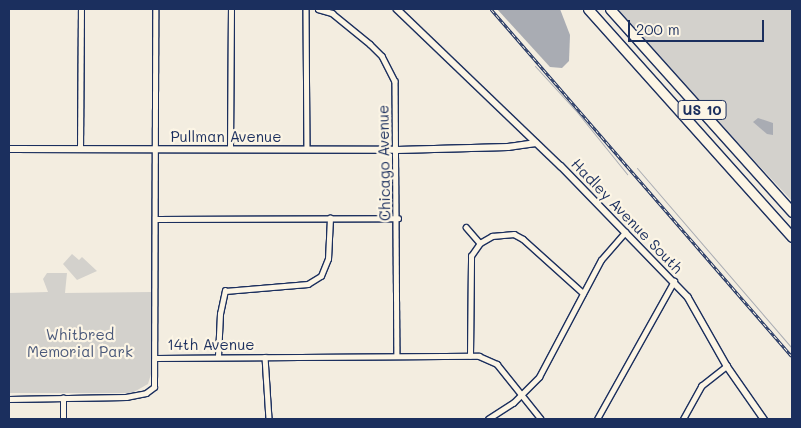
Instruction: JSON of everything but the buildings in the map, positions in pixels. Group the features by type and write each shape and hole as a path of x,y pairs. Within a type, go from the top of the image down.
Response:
{"highway":[{"name":"US 10","path":"588,9 792,237"},
{"name":"US 10","path":"610,9 792,212"}],"street":[{"path":"80,149 81,9"},
{"path":"154,9 156,358"},
{"path":"230,149 232,9"},
{"path":"306,9 307,149"},
{"name":"Chicago Avenue","path":"318,9 332,13 352,26 382,56 395,81 398,218 397,354"},
{"name":"Hadley Avenue South","path":"397,9 444,52 674,281 688,297 727,366 764,419"},
{"name":"Pullman Avenue","path":"9,149 397,150 508,147 536,143"},
{"path":"218,356 220,314 225,291 308,284 321,276 328,259 330,218"},
{"path":"155,219 398,218"},
{"path":"466,227 480,243"},
{"path":"488,419 522,396 539,377 601,260 626,232"},
{"path":"470,356 471,256 480,243 498,234 514,234 582,293"},
{"path":"597,419 674,281"},
{"name":"14th Avenue","path":"9,399 126,397 146,393 154,387 156,358 444,355 491,359 541,419"},
{"path":"265,357 270,419"},
{"path":"683,419 701,386 727,366"},
{"path":"63,398 63,419"}],"green space":[{"path":"616,9 792,9 792,201 694,96"},
{"path":"72,254 79,260 82,257 97,271 77,280 63,264"},
{"name":"Whitbred Memorial Park","path":"47,273 67,273 65,293 151,292 151,374 148,384 132,393 9,393 9,293 48,292 43,279"}],"shaded area":[{"path":"497,9 560,9 570,35 569,61 562,68 550,67"},
{"path":"758,118 773,123 773,135 767,134 753,122"}],"waterway":[{"path":"535,66 577,112 627,174"},
{"path":"637,168 792,348"}],"railway":[{"path":"491,9 792,356"}]}
